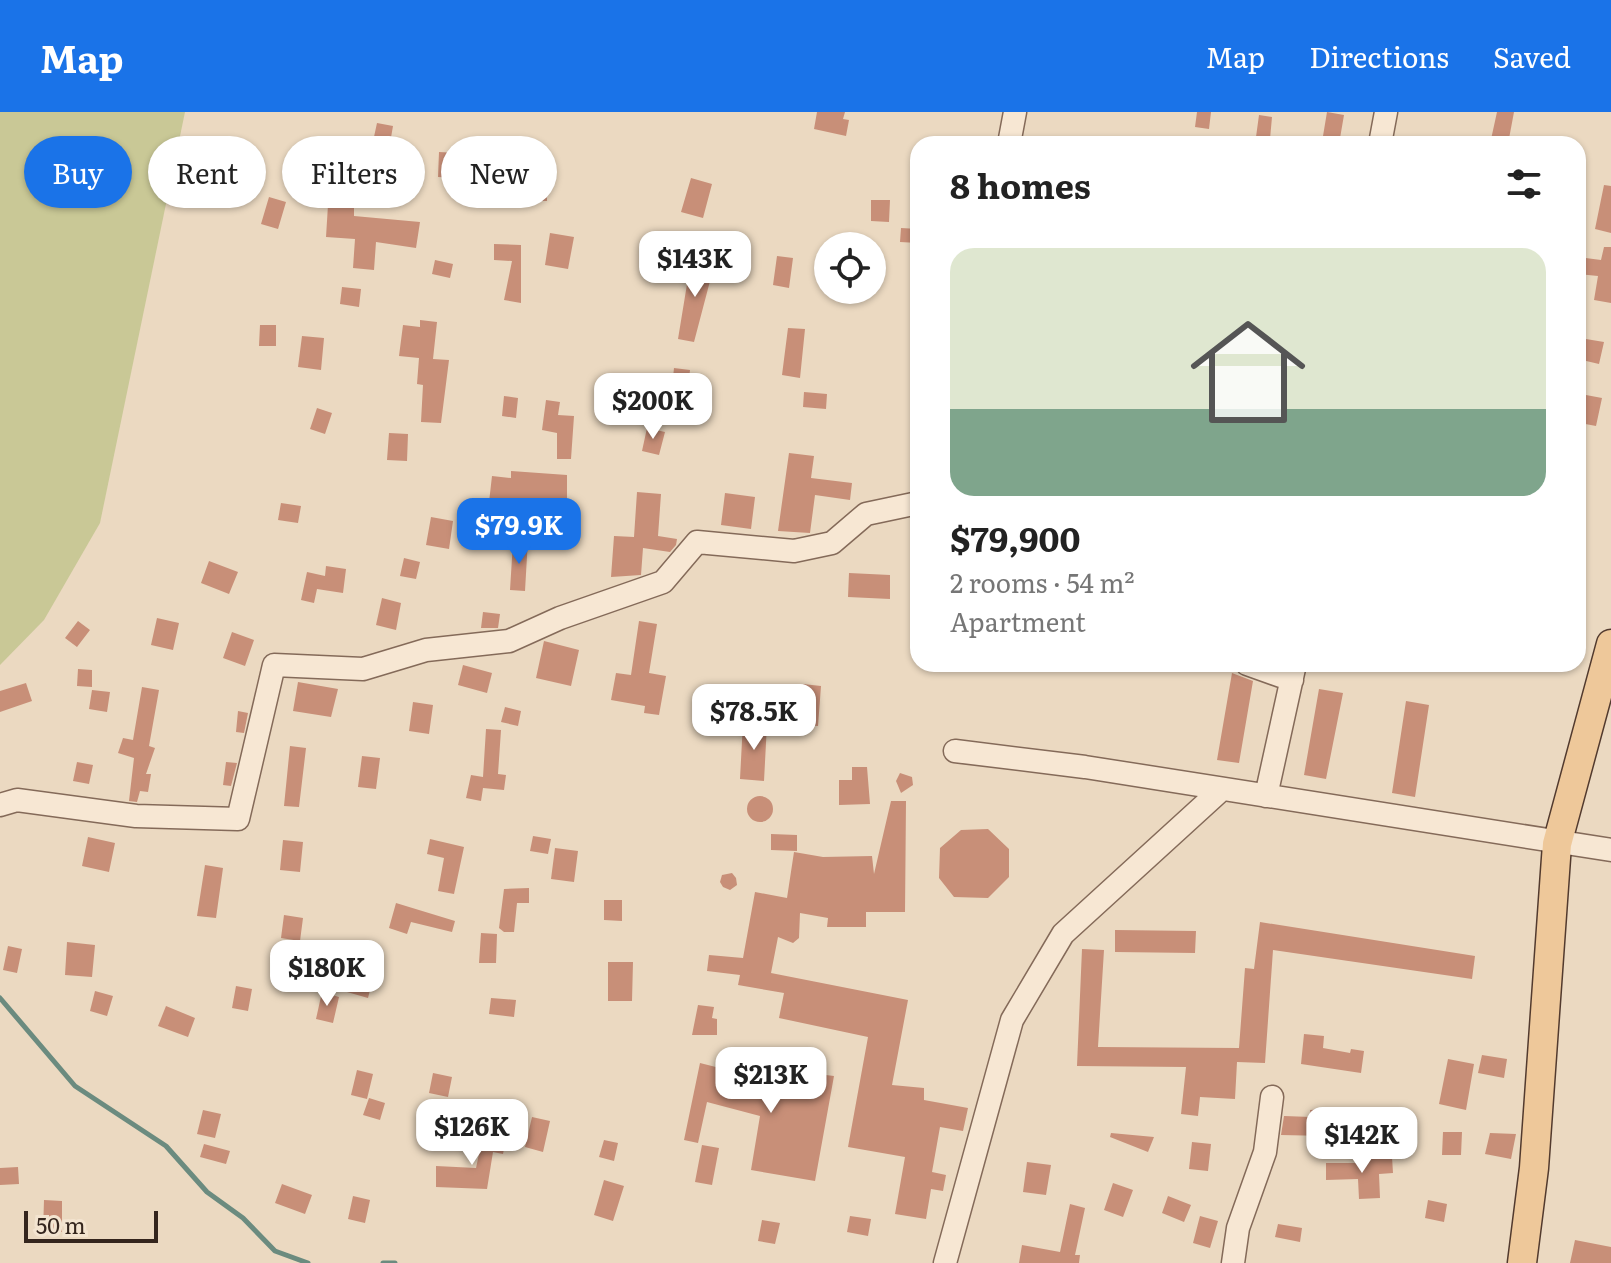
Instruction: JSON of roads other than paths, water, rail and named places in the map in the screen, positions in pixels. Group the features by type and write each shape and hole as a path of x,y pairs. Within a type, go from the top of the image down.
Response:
{"main road":[{"path":"1522,1263 1534,1168 1557,844 1611,644"}],"street":[{"path":"1010,136 1015,112"},
{"path":"1382,136 1386,112"},
{"path":"0,805 17,800 136,816 238,819 274,665 363,669 426,650 509,641 560,618 663,582 697,542 794,551 832,543 866,514 910,505"},
{"path":"1266,796 1293,672"},
{"path":"955,751 1611,850"},
{"path":"945,1263 1012,1020 1063,934 1222,789"},
{"path":"1233,1263 1238,1228 1265,1152 1272,1097"}],"waterway":[{"path":"0,998 75,1086 166,1146 207,1192 243,1218 275,1251 308,1263"},
{"path":"383,1263 395,1263"}]}
